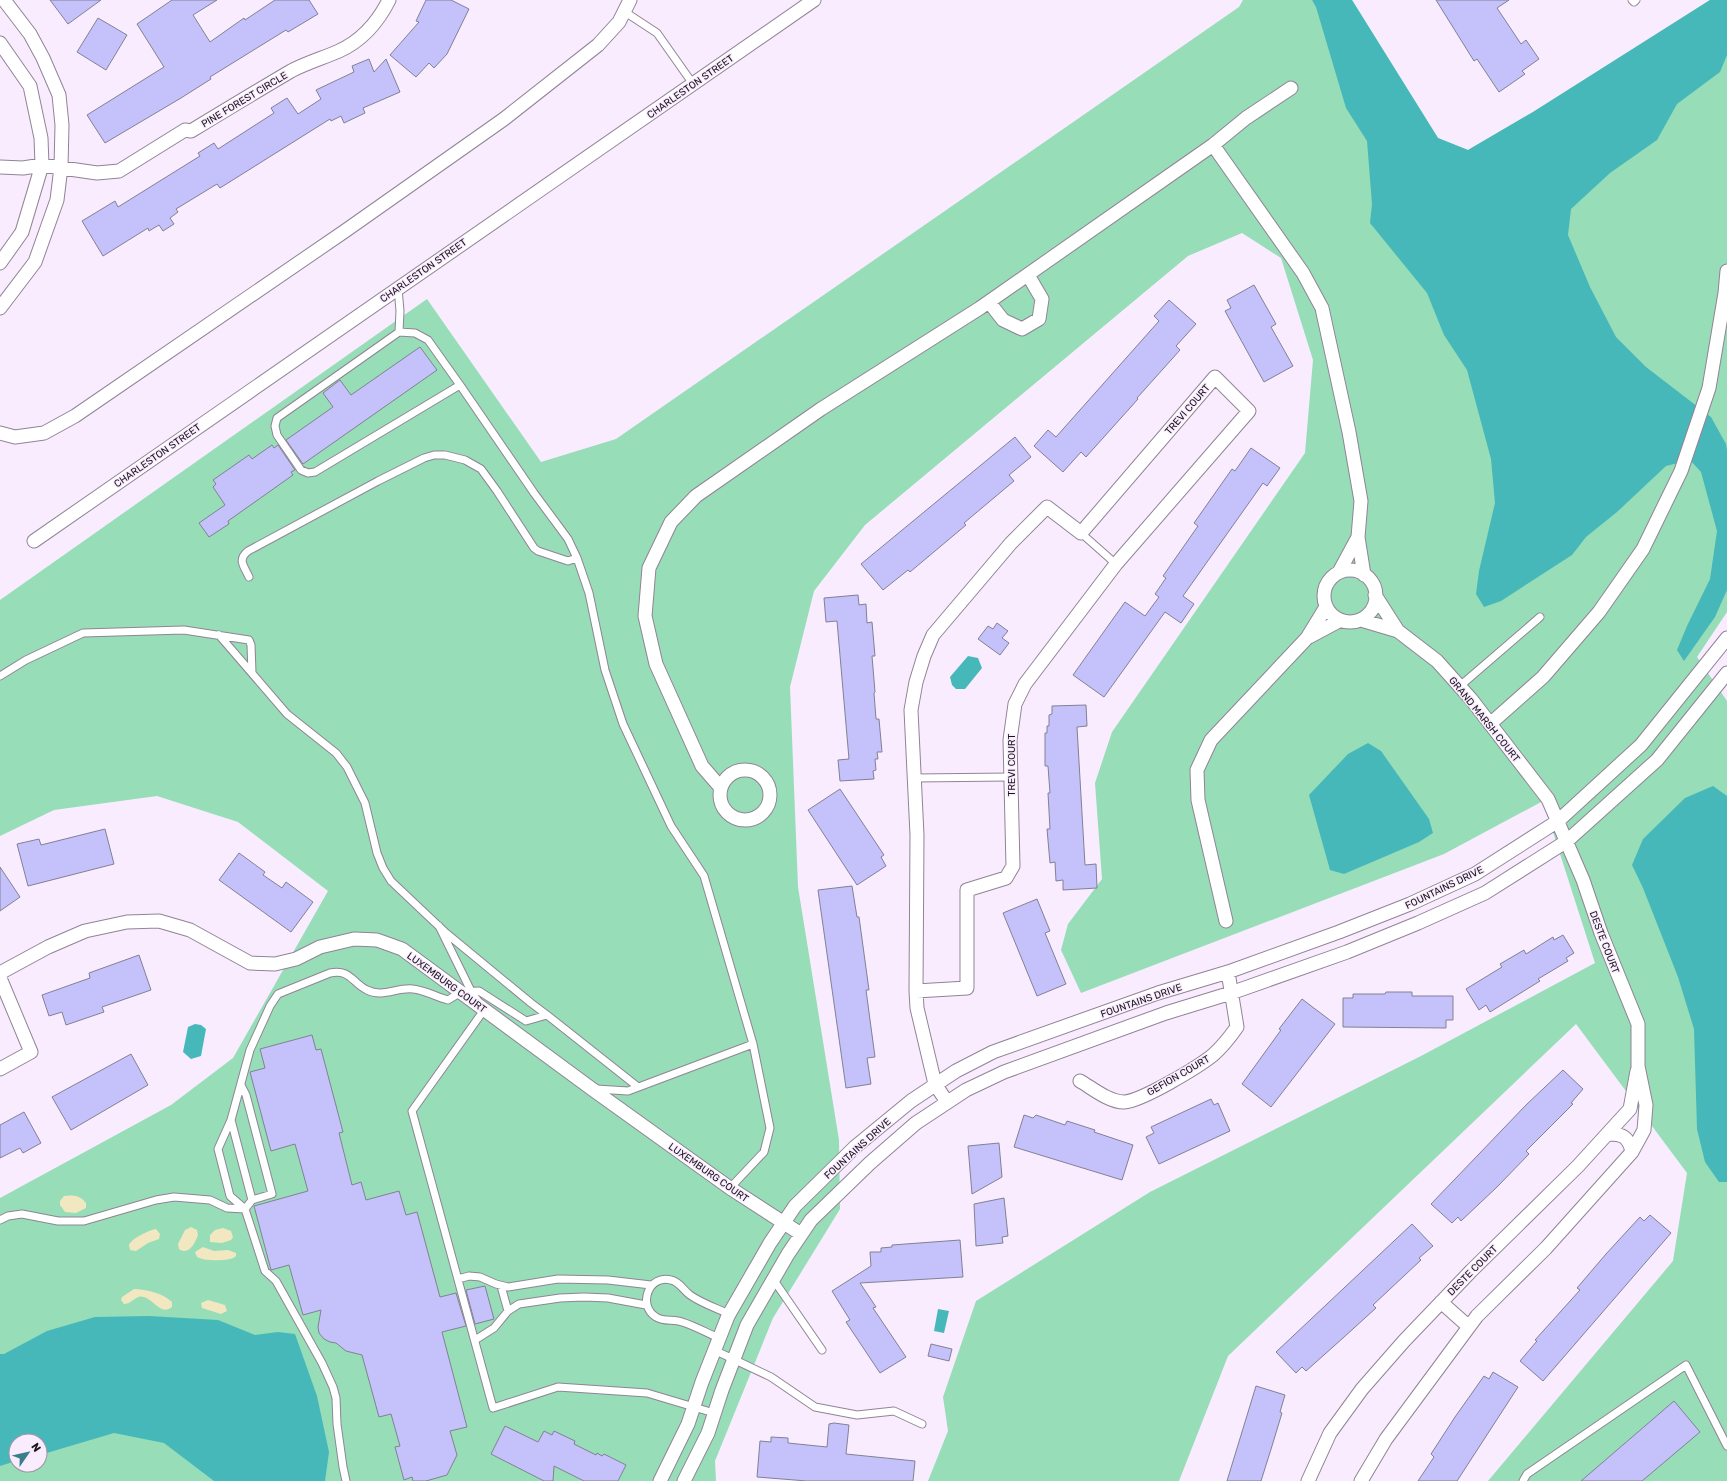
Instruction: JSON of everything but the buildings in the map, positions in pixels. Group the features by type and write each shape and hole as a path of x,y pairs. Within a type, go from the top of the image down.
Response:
{"street":[{"path":"0,308 34,262 57,200 61,167 62,125 59,95 43,58 30,34 4,0"},
{"name":"PINE FOREST CIRCLE","path":"0,167 23,168 42,165 97,173 119,171 185,130 191,130 292,70 351,44 361,37 374,24 389,0"},
{"name":"CHARLESTON STREET","path":"34,541 814,0"},
{"path":"0,433 15,437 44,433 75,416 345,231 504,119 598,45 619,22 628,6"},
{"path":"0,43 30,86 41,138 42,165 22,232 0,263"},
{"path":"721,788 702,766 656,664 645,616 649,568 671,522 696,496 821,409 989,302 1213,145 1246,118 1291,88"},
{"path":"1213,145 1303,273 1322,308 1349,432 1361,501 1358,537 1364,575"},
{"path":"1490,724 1548,671 1599,612 1643,549 1681,470 1709,388 1725,293 1727,271"},
{"path":"989,302 1003,320 1022,329 1039,319 1042,298 1028,275"},
{"name":"TREVI COURT","path":"916,991 967,988 967,890 1006,878 1013,866 1010,740 1015,704 1025,684 1116,564 1249,411 1216,377 1081,532"},
{"path":"947,1102 935,1084 917,1008 916,991 917,835 911,710 922,663 933,634 1011,543 1047,507 1081,532"},
{"path":"1339,572 1358,537"},
{"path":"1347,570 1356,571 1364,575 1371,581 1375,589 1374,607 1369,614 1361,620 1354,622 1339,620 1331,614 1326,607 1324,591 1332,577 1339,572 1347,570"},
{"name":"GRAND MARSH COURT","path":"1375,595 1398,631"},
{"path":"1226,921 1198,800 1197,770 1211,740 1307,638 1326,607"},
{"path":"1307,638 1339,620"},
{"name":"GRAND MARSH COURT","path":"1361,620 1398,631 1437,660 1460,686 1548,799 1558,821"},
{"name":"FOUNTAINS DRIVE","path":"1727,638 1641,745 1558,821 1474,874 1339,932 1228,972 1158,993 993,1052 956,1071 911,1100 855,1147 795,1206 784,1222 756,1266 729,1314 714,1350 688,1424 663,1476 685,1480 708,1433 747,1325 773,1279 811,1220 870,1162 916,1123 966,1090 1004,1072 1166,1013 1231,993 1347,952 1425,920 1485,893 1567,841 1657,760 1727,673"},
{"name":"DESTE COURT","path":"1308,1481 1330,1433 1362,1389 1404,1340 1608,1134 1630,1109 1638,1066 1638,1024 1558,821"},
{"name":"LUXEMBURG COURT","path":"0,973 85,931 126,922 159,920 190,930 250,963 275,964 296,959 320,947 354,939 377,940 402,949 466,992 484,1010 592,1089 730,1188 801,1234"},
{"name":"GEFION COURT","path":"1080,1081 1109,1098 1122,1102 1133,1100 1187,1072 1212,1055 1237,1027 1228,972"},
{"path":"0,978 31,1052 0,1069"},
{"name":"DESTE COURT","path":"1361,1481 1386,1439 1477,1316 1546,1248 1632,1150 1644,1130 1646,1105 1638,1066"},
{"path":"1608,1134 1619,1134 1625,1138 1630,1142 1632,1150"},
{"path":"1441,1302 1469,1327"}],"lane":[{"path":"1632,0 1634,2 1636,0"},
{"path":"628,6 656,33 693,84"},
{"path":"398,288 400,311 399,332"},
{"path":"460,385 315,472 308,473 301,470 277,435 275,426 277,418 399,332 415,333 428,340 460,385 534,493 568,539 578,558 589,593 605,670 623,724 671,826 704,876 753,1044 770,1128 764,1152 730,1188"},
{"path":"249,577 241,560 248,551 378,481 424,458 434,455 456,457 475,464 481,469 534,548 538,551 568,561 578,558"},
{"path":"1081,532 1116,564"},
{"path":"1460,686 1540,617"},
{"path":"0,676 26,660 83,633 184,630 249,640 251,645 252,673"},
{"path":"219,635 287,714 336,753 347,767 365,803 383,868 391,881 439,926 531,1003 547,1014 638,1087"},
{"path":"914,778 1010,777"},
{"path":"439,926 466,992"},
{"path":"346,1481 337,1424 334,1387 276,1281 264,1271 245,1209 230,1196 218,1149 231,1120 250,1050 270,1006 278,994 330,973 338,972 346,974 366,990 376,993 387,993 411,988 448,1000 466,992 479,990 526,1021 547,1014"},
{"path":"484,1010 412,1111 493,1408 558,1387 647,1394 694,1406 714,1413"},
{"path":"592,1089 628,1091 753,1044"},
{"path":"241,1085 246,1095 272,1194 252,1200 245,1209"},
{"path":"231,1120 252,1200"},
{"path":"0,1220 8,1216 22,1214 58,1221 84,1221 156,1200 174,1197 210,1200 227,1208 245,1209"},
{"path":"458,1279 469,1276 480,1277 501,1286 508,1287 558,1279 608,1280 651,1285"},
{"path":"719,1338 685,1322 660,1319 654,1316 646,1306 646,1298 651,1285 657,1281 671,1279 678,1282 690,1296 729,1314"},
{"path":"773,1279 822,1350"},
{"path":"501,1286 508,1312"},
{"path":"474,1340 494,1328 508,1312 519,1304 560,1298 584,1297 608,1298 646,1306"},
{"path":"714,1350 770,1377 815,1407 857,1415 894,1411 922,1424"},
{"path":"1523,1481 1528,1474 1686,1365 1727,1446"}],"green space":[{"path":"1243,0 1352,0 1438,138 1468,150 1533,112 1710,0 1727,0 1727,612 1697,657 1727,701 1727,1481 1488,1481 1673,1261 1687,1173 1576,1024 1228,1356 1179,1481 928,1481 948,1431 943,1397 976,1301 1150,1192 1421,1056 1595,963 1543,801 1444,854 1081,993 1061,950 1068,924 1102,879 1095,783 1112,732 1305,453 1313,360 1281,258 1242,233 1188,256 865,525 814,591 790,687 798,887 839,1140 840,1209 773,1318 715,1461 716,1481 0,1481 0,1198 171,1105 233,1058 328,891 238,822 157,796 54,810 0,836 0,600 427,299 541,462 616,439 1239,7"}],"sand":[{"path":"64,1196 81,1198 86,1203 86,1208 76,1213 65,1212 60,1205 60,1201"},
{"path":"191,1227 197,1230 198,1235 191,1248 183,1251 179,1249 178,1244 185,1230"},
{"path":"223,1228 231,1231 233,1237 231,1240 222,1243 210,1242 210,1235 215,1230"},
{"path":"156,1229 160,1234 159,1239 148,1243 136,1251 130,1250 129,1245 133,1240"},
{"path":"203,1247 214,1251 228,1250 236,1253 236,1256 223,1260 211,1260 197,1257 195,1252"},
{"path":"134,1289 160,1294 172,1302 172,1307 164,1310 161,1309 148,1299 141,1296 127,1304 124,1304 121,1300 122,1297"},
{"path":"208,1300 225,1305 227,1311 221,1314 202,1308 201,1303"}],"water":[{"path":"1312,0 1352,0 1438,138 1468,150 1533,112 1710,0 1727,0 1727,55 1720,72 1677,104 1657,140 1610,173 1571,209 1568,235 1590,287 1616,337 1646,367 1711,417 1726,444 1727,590 1715,617 1684,661 1677,650 1710,579 1717,531 1701,472 1690,460 1666,466 1617,512 1586,537 1572,555 1501,601 1484,607 1476,594 1479,571 1495,503 1491,459 1467,370 1444,335 1427,293 1370,223 1372,204 1367,141 1346,108 1316,7"},
{"path":"968,656 978,658 982,668 965,689 956,689 952,685 950,677"},
{"path":"1368,743 1381,751 1429,819 1433,833 1419,842 1344,874 1330,870 1309,795 1348,754"},
{"path":"1713,786 1727,796 1727,1182 1719,1182 1705,1162 1697,1129 1694,1029 1678,977 1643,888 1632,865 1643,839 1685,798"},
{"path":"195,1024 201,1025 206,1029 201,1056 191,1059 183,1052 188,1027"},
{"path":"938,1309 949,1311 944,1333 934,1331"},
{"path":"149,1316 218,1320 255,1335 278,1332 295,1334 317,1396 329,1452 325,1481 214,1481 164,1443 114,1433 48,1453 48,1433 8,1433 8,1464 0,1466 0,1354 4,1354 47,1331 95,1317"}]}
